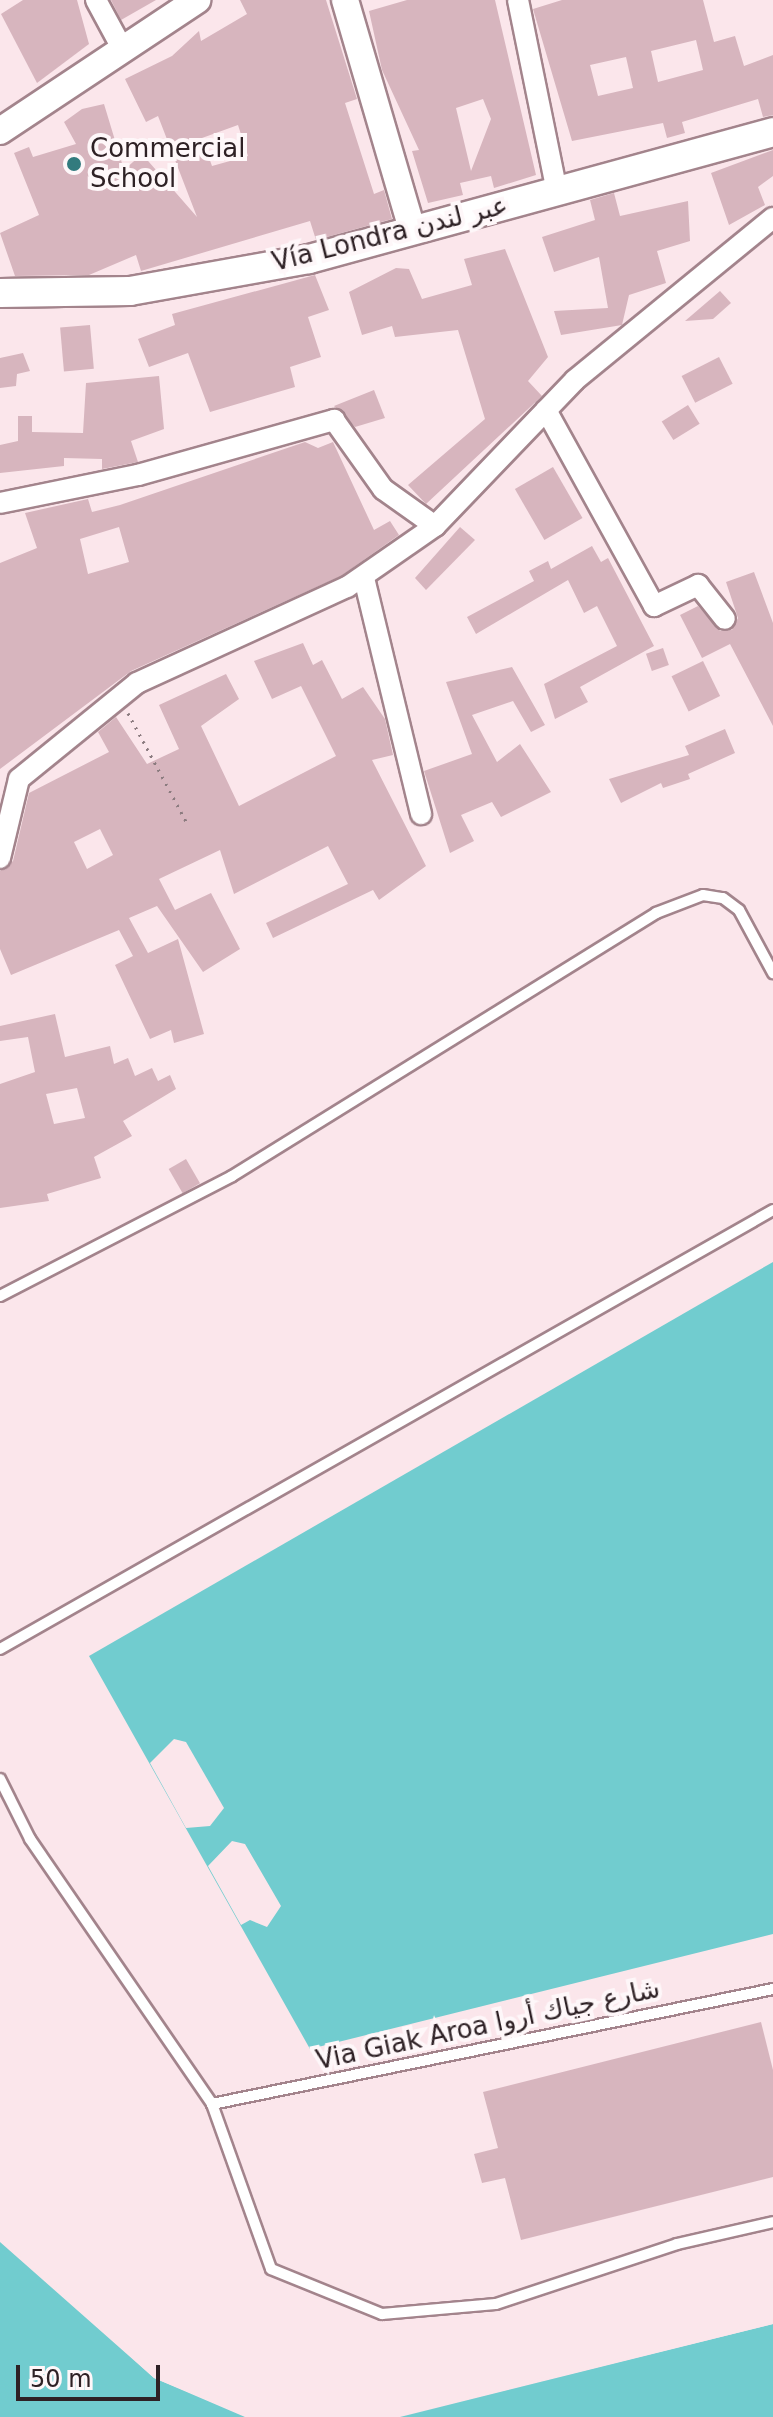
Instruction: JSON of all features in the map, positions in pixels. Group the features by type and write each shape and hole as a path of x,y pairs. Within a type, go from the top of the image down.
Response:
{"main road":[{"name":"Vía Londra عبر لندن","path":"0,293 130,291 309,259 773,132"}],"street":[{"path":"96,0 122,48"},
{"path":"0,131 197,0"},
{"path":"345,0 412,229"},
{"path":"518,0 557,191"},
{"path":"0,858 19,779 137,683 364,578 435,526 546,410 773,218"},
{"path":"546,410 654,606 698,585 725,619"},
{"path":"0,503 138,475 334,420 383,489 435,526"},
{"path":"364,578 421,814"}],"lane":[{"path":"0,1296 232,1176 656,913 703,895 723,898 739,910 773,973"},
{"path":"0,1649 773,1210"},
{"path":"0,1779 30,1839 212,2104 271,2269 382,2314 496,2304 677,2244 773,2222"},
{"name":"Via Giak Aroa شارع جياك أروا","path":"212,2104 773,1989"}],"path":[{"path":"121,699 188,825"}],"water":[{"path":"773,1262 773,1934 310,2049 89,1656"},
{"path":"0,2242 154,2378 245,2417 0,2417"},
{"path":"773,2324 773,2417 400,2417"}],"pier":[{"path":"174,1739 186,1742 224,1808 210,1826 186,1828 150,1763"},
{"path":"232,1841 245,1844 281,1906 267,1927 250,1920 241,1925 208,1866"},
{"path":"2,2239 157,2374 249,2417 154,2378"},
{"path":"773,2320 773,2324 396,2417 399,2413"}],"building":[{"path":"23,0 77,0 89,44 37,83 1,14"},
{"path":"111,0 156,0 121,20"},
{"path":"240,0 326,0 357,99 345,103 374,194 384,190 392,219 316,240 310,221 141,271 136,255 89,275 15,276 0,233 39,215 14,153 29,147 33,157 76,144 64,122 82,109 104,104 124,170 142,154 197,217 158,116 146,122 125,79 172,56 199,31 201,41 247,14","holes":["238,125 248,156 212,166 202,138"]},
{"path":"407,0 495,0 536,175 494,188 491,176 460,183 463,195 428,203 412,151 419,150 382,70 369,11","holes":["483,99 491,119 471,171 456,108"]},
{"path":"562,0 703,0 714,42 735,36 744,66 773,55 773,115 763,117 758,99 682,122 685,133 667,138 663,123 572,141 533,9","holes":["696,40 703,70 658,82 651,51","626,57 633,88 598,96 590,65"]},
{"path":"773,150 773,176 758,187 765,205 729,225 711,173"},
{"path":"614,193 620,216 688,201 690,241 657,251 666,283 629,295 622,325 561,335 554,311 608,308 599,257 554,272 542,237 595,220 590,200"},
{"path":"505,249 548,357 528,381 542,396 426,504 408,485 485,419 458,330 395,337 392,326 362,335 349,292 396,268 409,269 422,299 472,285 464,259"},
{"path":"315,275 329,310 308,317 321,357 290,367 295,387 210,412 188,353 149,367 138,339 175,325 172,314"},
{"path":"720,291 731,303 713,319 685,321"},
{"path":"90,325 94,369 64,371 60,328"},
{"path":"23,353 30,371 17,374 16,386 0,388 0,358"},
{"path":"719,357 733,384 695,403 682,376"},
{"path":"159,376 164,429 131,441 138,462 102,469 102,459 64,458 64,466 0,473 0,445 18,441 18,416 32,416 32,432 83,433 86,383"},
{"path":"374,390 385,418 355,427 334,406"},
{"path":"688,405 700,424 673,440 662,421"},
{"path":"305,442 318,448 333,442 374,530 390,521 399,535 341,576 131,671 0,769 0,563 37,548 25,513 88,499 92,512","holes":["119,527 129,562 88,574 80,539"]},
{"path":"553,467 582,518 544,540 515,489"},
{"path":"460,527 475,540 426,590 415,578"},
{"path":"592,546 601,562 608,558 654,646 580,687 588,702 555,719 544,684 617,646 597,606 584,613 568,580 476,634 467,617 534,581 529,571 548,561 551,569"},
{"path":"754,572 773,623 773,726 730,644 702,658 680,615 698,606 720,631 732,630 738,618 726,582"},
{"path":"303,643 313,665 322,660 342,699 363,687 385,719 393,755 372,760 426,866 379,900 373,890 273,938 266,923 348,884 328,846 234,894 220,850 159,879 175,910 211,893 240,949 203,972 157,906 129,918 148,953 178,939 204,1034 174,1043 171,1030 150,1039 115,965 133,956 119,930 11,975 0,949 0,871 13,861 29,793 109,752 98,732 116,717 147,764 179,749 159,705 226,674 239,699 201,726 239,806 336,756 301,686 272,699 254,661","holes":["100,829 113,855 87,869 74,842"]},
{"path":"663,648 669,665 652,671 646,654"},
{"path":"703,661 720,696 689,711 672,676"},
{"path":"512,667 545,725 531,732 513,701 472,715 497,762 520,744 551,792 501,817 492,802 461,815 474,841 450,853 424,771 472,754 446,682"},
{"path":"725,729 735,753 688,774 690,779 663,788 661,783 621,803 609,779 689,755 685,746"},
{"path":"55,1014 65,1057 110,1046 114,1064 128,1058 135,1076 152,1068 158,1081 170,1075 176,1089 123,1121 132,1136 94,1157 101,1178 47,1194 49,1201 0,1208 0,1084 35,1072 28,1037 0,1041 0,1026","holes":["77,1088 85,1118 54,1124 46,1094"]},
{"path":"186,1159 200,1183 183,1193 169,1169"},
{"path":"761,2022 773,2070 773,2177 521,2240 505,2178 482,2183 474,2154 498,2148 483,2092"}],"place":[{"name":"Commercial School","path":"74,164"}]}
